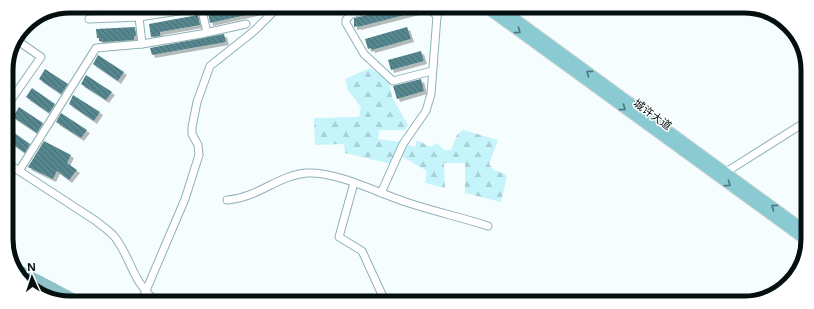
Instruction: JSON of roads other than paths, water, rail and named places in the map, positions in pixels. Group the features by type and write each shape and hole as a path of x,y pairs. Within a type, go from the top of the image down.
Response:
{"main road":[{"name":"城许大道","path":"493,13 801,237"},
{"name":"城许大道","path":"508,13 801,227"}],"street":[{"path":"89,20 139,17 165,13"},
{"path":"204,13 207,32"},
{"path":"144,296 185,199 199,156 198,146 192,134 192,127 197,102 210,66 248,36 272,13"},
{"path":"355,13 351,14 346,20 346,23 364,54 393,81 432,71"},
{"path":"381,193 403,144 426,111 431,94 436,16 438,13"},
{"path":"139,17 142,44"},
{"path":"20,171 96,48 142,44 246,24"},
{"path":"13,97 41,57 20,43"},
{"path":"726,172 801,125"},
{"path":"13,167 96,221 110,232 116,240 137,281 150,296"},
{"path":"227,200 254,194 287,178 300,174 314,173 327,175 354,183 412,204 488,226"},
{"path":"354,183 339,236 362,251 384,296"}],"water":[{"path":"19,264 79,296 59,295 45,290 32,282"}]}
